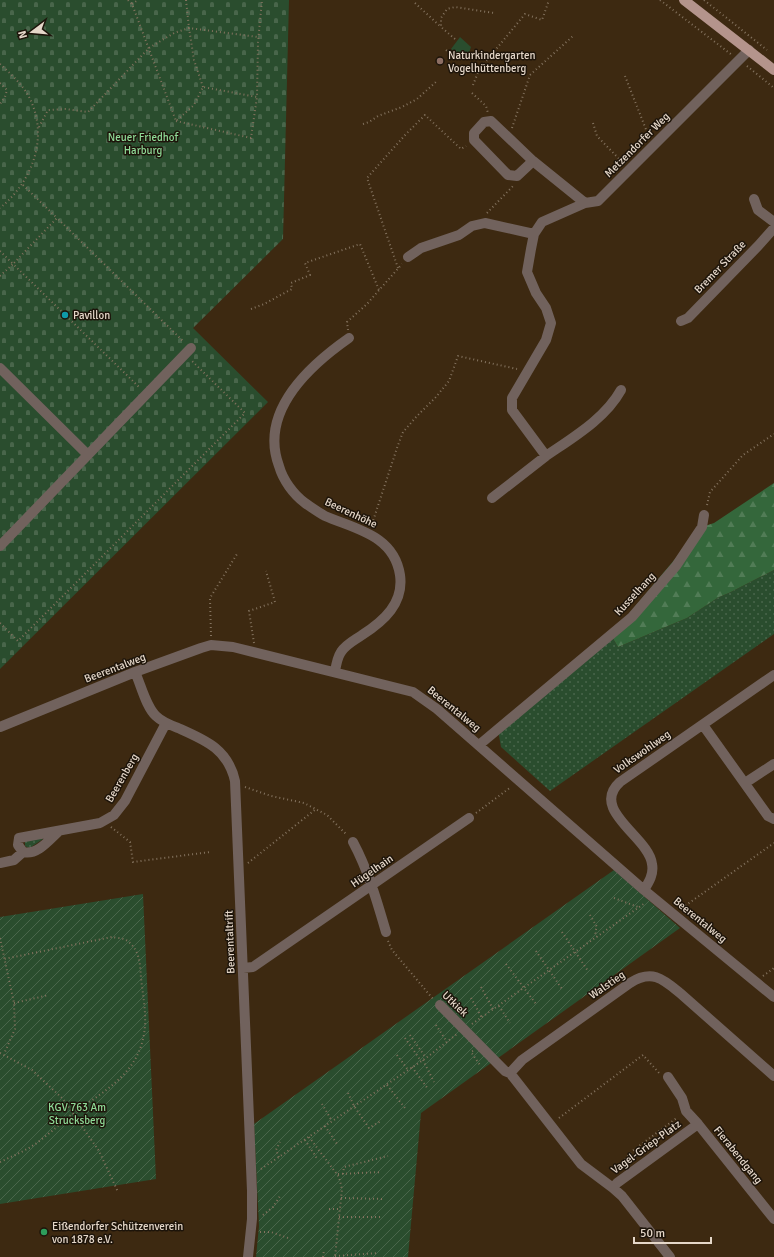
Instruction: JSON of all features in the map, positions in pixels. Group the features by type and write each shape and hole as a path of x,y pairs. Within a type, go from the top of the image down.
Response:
{"main road":[{"path":"684,0 774,70"}],"street":[{"name":"Metzendorfer Weg","path":"534,234 542,222 585,202 598,201 749,50"},
{"path":"532,161 517,176 508,175 474,140 474,133 484,122 491,121 532,161 585,202"},
{"path":"754,199 758,210 774,222"},
{"path":"408,257 421,248 459,235 472,226 485,223 534,234 528,272 536,293 546,308 552,323 546,340 512,398 512,410 546,456"},
{"name":"Bremer Straße","path":"681,321 688,318 774,228"},
{"name":"Beerenhöhe","path":"335,672 341,651 348,644 382,621 393,606 399,590 400,575 392,555 383,544 369,533 324,515 297,496 280,471 274,445 275,428 278,416 287,399 314,366 349,338"},
{"path":"0,546 187,352"},
{"path":"0,368 88,456"},
{"path":"492,498 546,456 591,424 615,402 621,390"},
{"name":"Kusselhang","path":"479,746 632,617 676,566 702,527 704,515"},
{"name":"Beerentalweg","path":"0,727 136,672 211,645 233,647 413,692 437,709 644,890 774,997"},
{"name":"Beerentaltrift","path":"136,672 152,711 159,719 195,735 214,746 219,750 230,765 234,776 251,1172 252,1219 248,1257"},
{"name":"Volkswohlweg","path":"644,890 652,874 652,860 614,810 610,802 611,794 615,787 620,782 774,675"},
{"name":"Beerenberg","path":"60,831 36,850 29,853 24,852 18,845 19,838 93,825 105,821 118,811 126,802 166,723"},
{"path":"704,725 744,784 768,816 774,819"},
{"path":"744,784 774,764"},
{"name":"Hügelhain","path":"243,968 253,967 469,818"},
{"path":"353,842 360,854 372,885 386,932"},
{"path":"0,863 14,860 24,852"},
{"name":"Walstieg","path":"510,1073 522,1060 630,983 641,977 652,976 665,981 680,993 774,1076"},
{"name":"Utkiek","path":"440,1005 505,1071 510,1073 581,1164 614,1188 622,1196 670,1257"},
{"path":"668,1077 682,1098 686,1111"},
{"name":"Vagel-Griep-Platz","path":"614,1188 617,1183 698,1124 686,1111"},
{"name":"Fierabendgang","path":"698,1124 774,1219"}],"path":[{"path":"128,0 132,4 176,121"},
{"path":"132,4 138,0"},
{"path":"176,121 194,105 203,87 194,60 186,0"},
{"path":"176,121 251,138 257,97 258,37 262,0"},
{"path":"472,85 479,70 525,14 542,20 549,0"},
{"path":"660,0 740,60 774,88"},
{"path":"704,0 768,51"},
{"path":"415,4 455,39"},
{"path":"441,27 441,18 447,9 455,7 494,14"},
{"path":"0,208 23,185 36,156 39,127 48,110 65,109 88,112 149,48 174,33 189,28 258,37"},
{"path":"508,138 530,75 573,36"},
{"path":"446,50 451,54 449,56"},
{"path":"0,64 13,76 30,98 39,127"},
{"path":"625,76 646,132 656,143"},
{"path":"363,124 417,99 437,81"},
{"path":"0,83 6,90 5,97 0,104"},
{"path":"203,87 257,97"},
{"path":"472,93 486,106 491,121"},
{"path":"398,268 367,178 425,115 461,149 474,140"},
{"path":"593,122 597,136 629,170"},
{"path":"485,223 483,217 515,183 517,176"},
{"path":"0,623 18,641 246,413 189,358 187,352 23,185"},
{"path":"0,276 57,218"},
{"path":"251,309 264,304 292,288 291,282 310,275 305,263 360,244 379,290"},
{"path":"0,251 147,395"},
{"path":"349,338 347,322 367,304 408,257"},
{"path":"369,533 403,432 436,397 449,380 458,356 528,371"},
{"path":"704,515 710,492 743,455 774,434"},
{"path":"211,645 210,598 237,554"},
{"path":"255,644 249,611 274,602 266,571"},
{"path":"235,785 270,796 304,803 327,816 353,842"},
{"path":"469,818 511,787"},
{"path":"252,860 316,809"},
{"path":"105,821 130,842 133,862 210,852"},
{"path":"673,914 774,843"},
{"path":"614,898 638,908"},
{"path":"251,1172 258,1172 422,1061 464,1029 482,1018 646,902"},
{"path":"590,915 597,927 595,932 597,937"},
{"name":"Utkiek","path":"386,932 392,950 434,1001 440,1005"},
{"path":"562,932 588,971"},
{"path":"0,1162 23,1152 41,1140 74,1112 118,1081 132,1066 137,1056 143,1038 145,1020 140,960 136,949 126,940 112,937 4,958"},
{"path":"0,938 14,1003 14,1029 4,1054"},
{"path":"536,951 562,989"},
{"path":"506,964 536,1004"},
{"path":"755,981 774,968"},
{"path":"481,987 494,1009"},
{"path":"14,1003 50,995"},
{"path":"471,998 482,1018"},
{"path":"499,1006 510,1022"},
{"path":"436,1025 447,1042"},
{"path":"410,1035 426,1058"},
{"path":"405,1038 422,1061 434,1082"},
{"path":"0,1053 32,1070 64,1099 99,1151 118,1192"},
{"path":"397,1055 408,1070"},
{"path":"550,1125 643,1055"},
{"path":"412,1067 428,1088"},
{"path":"387,1084 405,1108"},
{"path":"348,1093 354,1106 369,1128 381,1121"},
{"path":"322,1104 332,1121"},
{"path":"617,1171 631,1152 686,1111"},
{"path":"325,1126 337,1144"},
{"path":"309,1137 337,1174 342,1189 335,1256 378,1253"},
{"path":"305,1140 318,1160"},
{"path":"279,1157 276,1150 280,1142"},
{"path":"343,1174 344,1167 388,1156"},
{"path":"337,1174 382,1172"},
{"path":"252,1219 262,1216 273,1207 280,1196"},
{"path":"341,1198 384,1199"},
{"path":"329,1209 340,1209"},
{"path":"339,1217 381,1217"},
{"path":"251,1232 271,1232 288,1238"},
{"path":"323,1257 324,1250"}],"green space":[{"name":"Neuer Friedhof Harburg","path":"0,0 289,0 283,239 193,328 268,402 0,669"},
{"path":"460,37 471,47 469,53 463,60 451,49"},
{"path":"774,483 774,570 719,597 687,618 618,647 611,635 702,527 714,523"},
{"path":"774,570 774,634 550,791 501,747 498,730 611,635 618,647 687,618 719,597"},
{"path":"43,837 43,839 29,848 25,846 25,842 27,840"},
{"path":"614,870 680,928 421,1113 408,1257 256,1257 259,1226 254,1124"},
{"name":"KGV 763 Am Strucksberg","path":"143,894 156,1179 0,1204 0,917"}],"place":[{"name":"Naturkindergarten Vogelhüttenberg","path":"440,61"},
{"name":"Pavillon","path":"65,315"},
{"name":"Eißendorfer Schützenverein von 1878 e.V.","path":"44,1232"}]}
